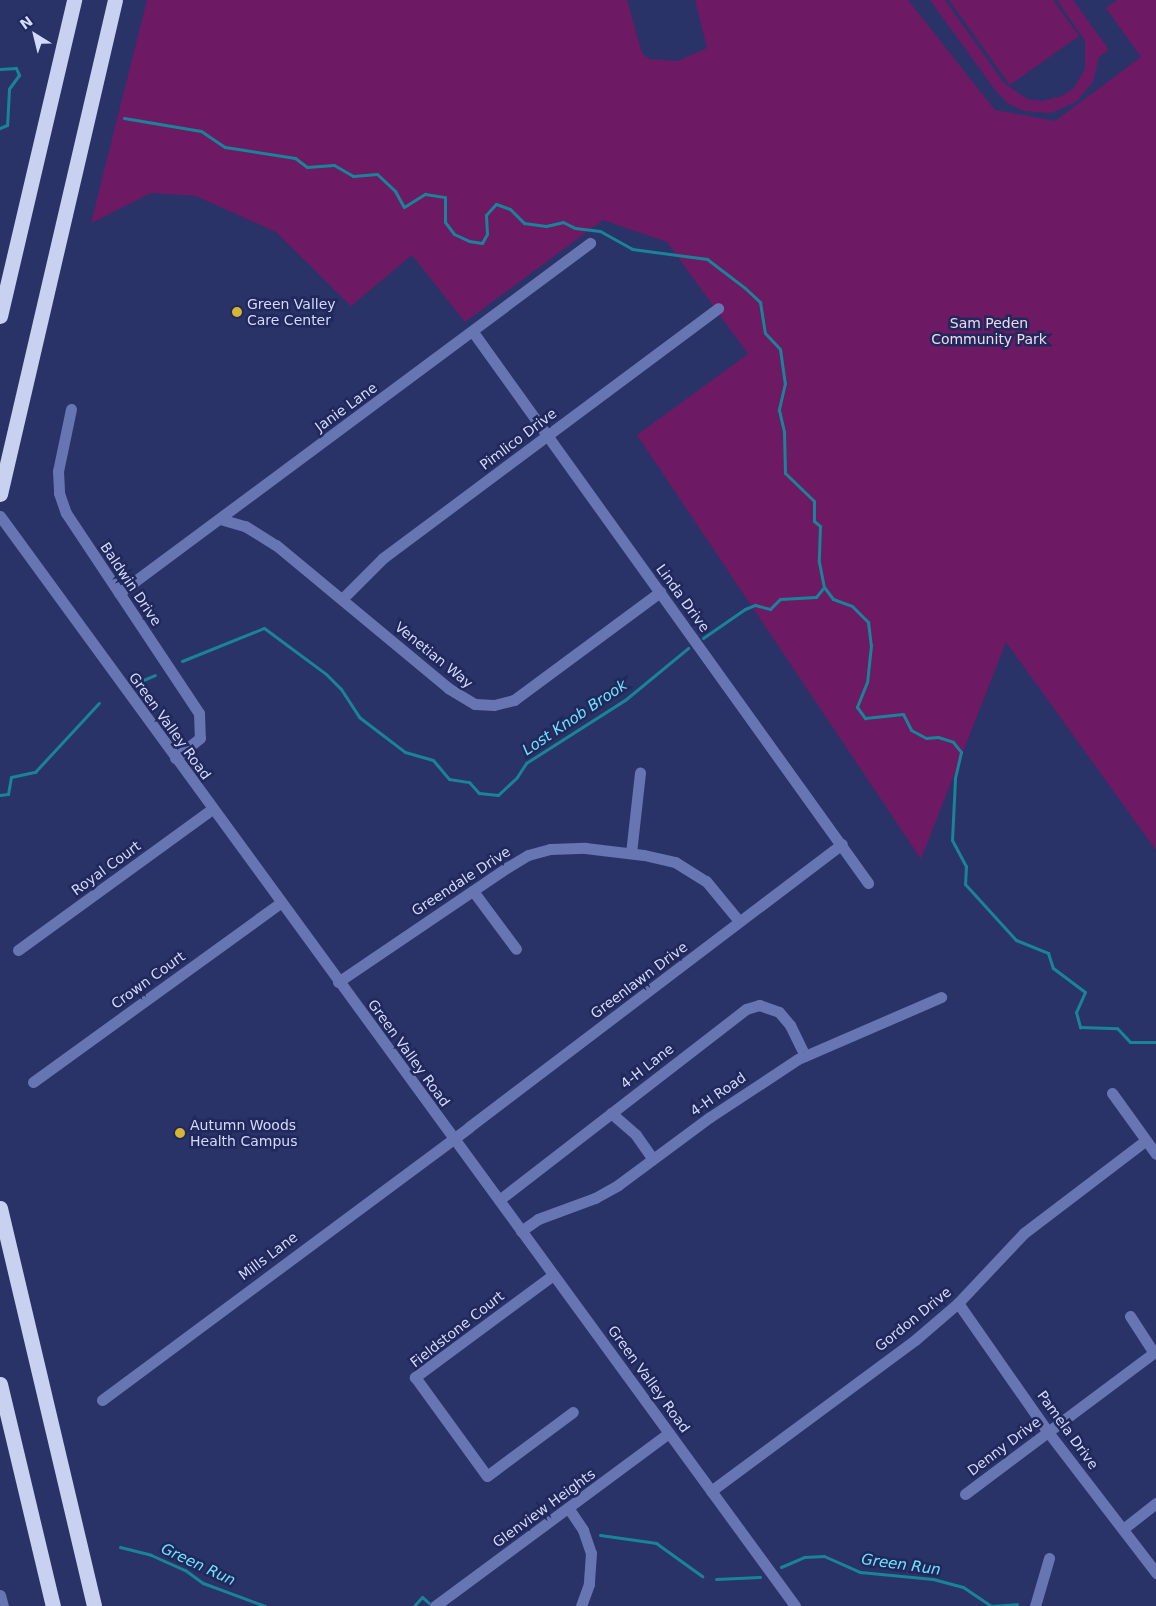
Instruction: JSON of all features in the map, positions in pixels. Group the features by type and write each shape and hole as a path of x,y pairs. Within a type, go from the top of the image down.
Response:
{"highway":[{"path":"0,316 74,0"},
{"path":"0,494 115,0"},
{"path":"0,1208 94,1606"},
{"path":"0,1384 53,1606"}],"street":[{"name":"Janie Lane","path":"119,593 590,244"},
{"name":"Pimlico Drive","path":"342,599 383,558 718,308"},
{"name":"Linda Drive","path":"473,332 842,844 868,883"},
{"name":"Baldwin Drive","path":"70,409 58,471 62,504 199,713 200,738 175,758"},
{"name":"Green Valley Road","path":"0,516 280,903 795,1606"},
{"name":"Venetian Way","path":"220,519 260,534 342,599 456,695 475,704 494,705 514,700 660,592"},
{"path":"631,853 640,773"},
{"name":"Royal Court","path":"18,950 212,809"},
{"name":"Greenlawn Drive","path":"453,1138 842,844"},
{"name":"Greendale Drive","path":"338,982 401,936 508,867 539,852 573,848 631,853 675,862 692,870 719,894 739,921"},
{"path":"473,891 516,949"},
{"name":"Crown Court","path":"33,1082 280,903"},
{"name":"4-H Road","path":"520,1231 556,1211 595,1198 774,1073 805,1056 941,997"},
{"name":"4-H Lane","path":"498,1200 733,1017 753,1006 766,1005 779,1012 790,1025 805,1056"},
{"path":"1112,1093 1156,1154"},
{"path":"611,1113 636,1135 653,1159"},
{"name":"Mills Lane","path":"102,1400 453,1138"},
{"name":"Gordon Drive","path":"711,1491 915,1340 958,1303 1024,1233 1146,1140"},
{"name":"Fieldstone Court","path":"554,1275 415,1377 487,1476 574,1412"},
{"name":"Pamela Drive","path":"958,1303 1048,1432 1156,1573"},
{"path":"1130,1316 1155,1352"},
{"name":"Denny Drive","path":"965,1494 1155,1352"},
{"name":"Glenview Heights","path":"435,1606 569,1509 669,1433"},
{"path":"1123,1529 1156,1503"},
{"path":"569,1509 583,1530 591,1553 590,1579 581,1606"},
{"path":"1035,1606 1049,1558"},
{"path":"0,1595 3,1606"}],"green space":[{"name":"Sam Peden Community Park","path":"147,0 627,0 642,53 649,59 678,61 707,48 695,0 908,0 995,110 1055,121 1141,57 1106,8 1117,0 1156,0 1156,850 1006,642 921,859 637,435 748,354 667,242 603,220 465,322 412,255 351,306 276,232 196,196 151,193 91,223"},
{"path":"930,0 945,0 1004,83 1027,99 1042,101 1062,96 1074,88 1085,69 1085,41 1057,0 1073,0 1109,50 1099,57 1093,82 1076,102 1051,113 1024,111 1007,103 995,90"},
{"path":"949,0 1053,0 1079,36 1010,85"}],"waterway":[{"path":"0,69 16,68 19,75 9,89 7,125 0,128"},
{"path":"124,118 201,131 225,147 295,158 307,167 334,165 353,176 377,174 395,191 404,207 425,194 445,197 445,222 454,234 469,241 482,243 487,234 486,215 496,204 510,209 524,223 546,226 563,222 575,228 600,231 632,249 707,259 745,288 760,302 765,333 780,349 785,383 779,410 784,432 785,473 814,501 814,521 820,526 819,562 824,587 833,599 852,606 868,622 871,645 867,682 857,707 865,718 903,714 911,730 926,738 938,737 953,742 961,752 955,779 952,840 966,866 965,884 1016,940 1048,953 1053,968 1085,992 1076,1012 1080,1027 1117,1028 1130,1042 1156,1042"},
{"name":"Lost Knob Brook","path":"703,638 745,609 755,605 770,609 780,599 816,597 824,587"},
{"name":"Lost Knob Brook","path":"182,661 264,628 326,674 341,689 359,717 405,752 433,760 449,779 469,782 479,793 498,795 517,777 526,763 625,700 688,648"},
{"name":"Lost Knob Brook","path":"141,681 155,675"},
{"name":"Lost Knob Brook","path":"0,795 8,794 11,777 35,772 99,703"},
{"name":"Green Run","path":"600,1535 656,1543 702,1576"},
{"name":"Green Run","path":"120,1547 151,1555 185,1570 203,1583 265,1606"},
{"name":"Green Run","path":"781,1567 804,1557 824,1556 860,1572 933,1579 963,1587 991,1606 1017,1604"},
{"name":"Green Run","path":"716,1579 760,1577"},
{"name":"Green Run","path":"414,1606 422,1597 429,1603"}],"place":[{"name":"Green Valley Care Center","path":"237,312"},
{"name":"Autumn Woods Health Campus","path":"180,1133"}]}
